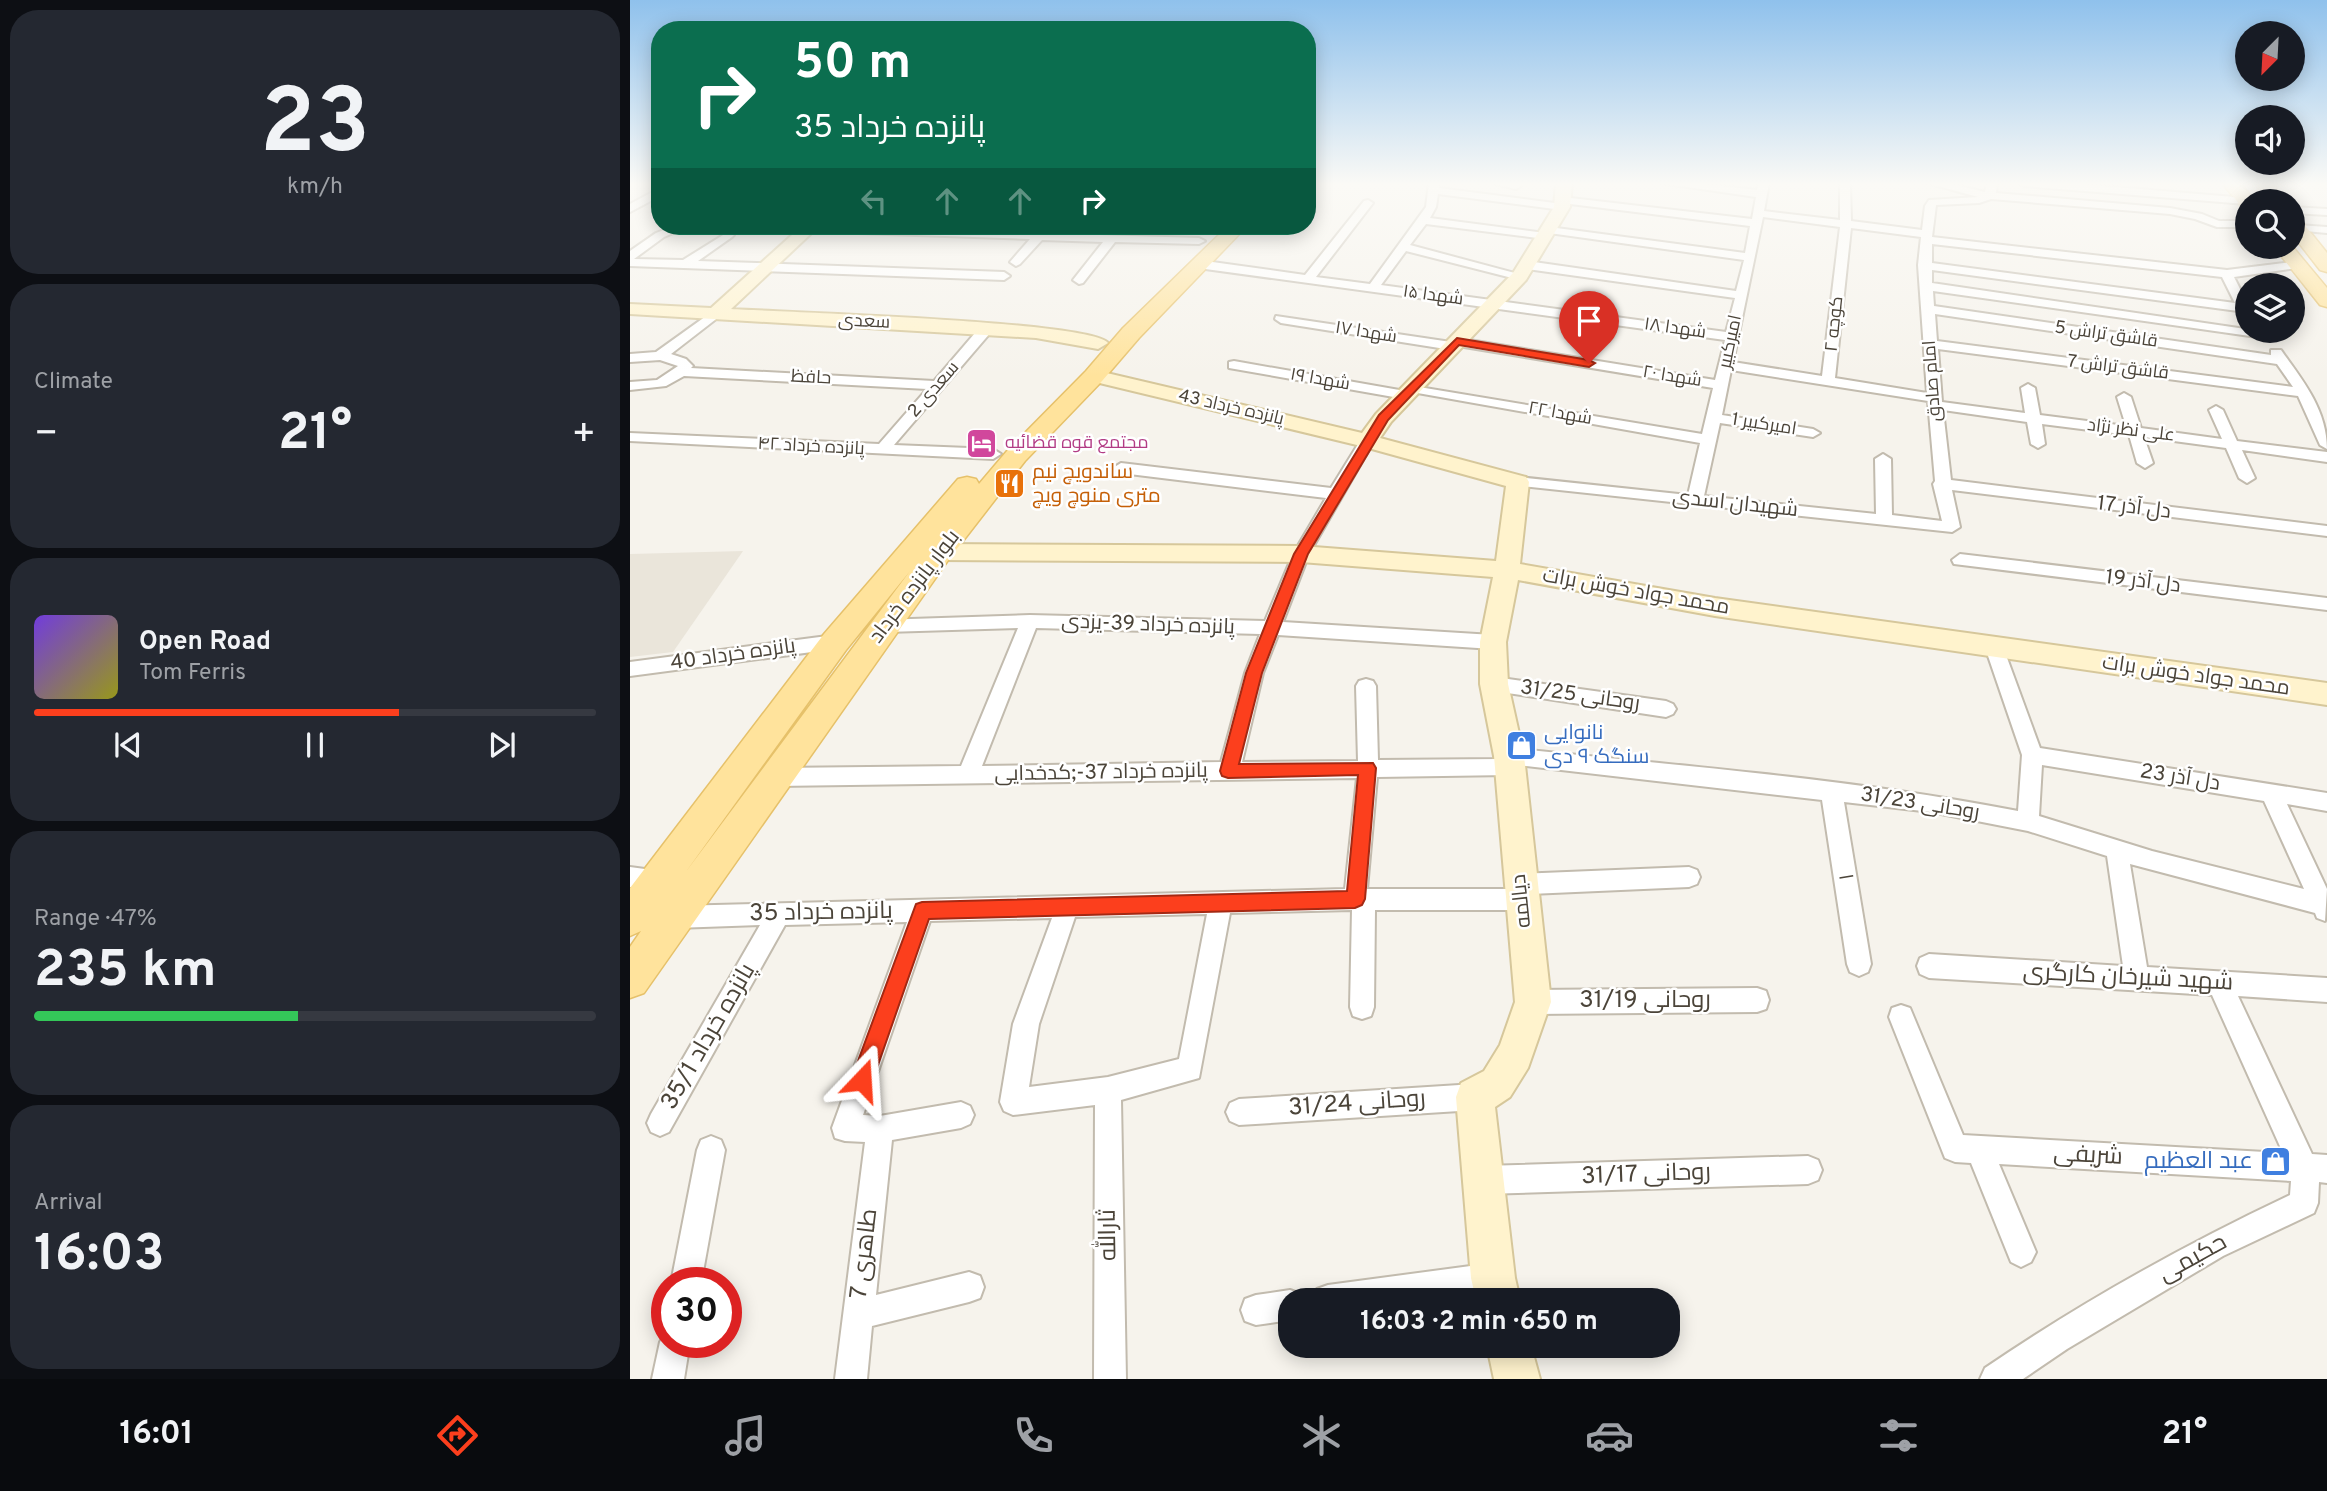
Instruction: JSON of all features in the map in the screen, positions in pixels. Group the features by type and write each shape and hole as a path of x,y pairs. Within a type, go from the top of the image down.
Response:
{"main road":[{"name":"بلوار پانزده خرداد","path":"630,918 835,642 993,454 1098,343 1200,247"},
{"name":"بلوار پانزده خرداد","path":"630,979 939,552 1016,457 1094,376 1201,247"},
{"path":"2314,247 2326,263"},
{"path":"2293,259 2327,301"}],"street":[{"path":"686,264 710,247"},
{"path":"658,358 716,313 787,247"},
{"path":"1016,262 1029,247"},
{"path":"1079,280 1105,247"},
{"name":"شهدا ۱۵","path":"1214,247 1308,279 1493,304"},
{"path":"1308,279 1333,247"},
{"path":"1373,288 1405,247"},
{"path":"1407,247 1523,271 1742,295"},
{"path":"1228,771 1254,673 1301,554 1367,441 1383,418 1523,271 1538,247"},
{"path":"1669,247 1751,257"},
{"name":"امیرکبیر","path":"1695,500 1753,247"},
{"name":"کوچه ۲","path":"1829,382 1843,247"},
{"name":"امام صادق","path":"1925,247 1941,484 1952,527"},
{"path":"2010,247 2227,274 2297,264"},
{"path":"630,262 1004,276"},
{"path":"1924,265 2235,311"},
{"path":"2227,274 2235,292"},
{"path":"1926,286 2235,330"},
{"name":"شهدا ۱۸","path":"1493,304 1732,337"},
{"name":"سعدی","path":"630,309 1036,332 1098,343"},
{"name":"قاشق تراش 5","path":"1928,309 2283,361"},
{"name":"شهدا ۱۷","path":"1281,319 1454,344"},
{"name":"سعدی 2","path":"882,450 986,329"},
{"path":"2267,343 2283,361 2304,393 2327,445"},
{"name":"شهدا ۲۰","path":"1454,344 1722,385"},
{"name":"قاشق تراش 7","path":"1931,344 2304,393"},
{"path":"630,358 658,358 683,362 686,366 683,372 663,383 630,386"},
{"name":"شهدا ۱۹","path":"1234,365 1408,391"},
{"name":"علی نظر نژاد","path":"1726,365 2032,418 2327,457"},
{"name":"حافظ","path":"683,372 939,385"},
{"name":"پانزده خرداد 43","path":"1094,376 1367,441 1518,482"},
{"path":"2028,388 2038,444"},
{"name":"شهدا ۲۲","path":"1408,391 1709,440"},
{"path":"2124,397 2145,463"},
{"path":"2216,410 2247,478"},
{"name":"امیرکبیر 1","path":"1714,418 1813,433"},
{"name":"پانزده خرداد ۴۲","path":"630,437 993,454"},
{"path":"1883,459 1884,520"},
{"path":"1121,468 1336,494"},
{"name":"شهیدان اسدی","path":"1518,482 1952,527"},
{"name":"دیالمه","path":"1475,1097 1497,1084 1515,1055 1533,1002 1509,761 1494,684 1493,642 1507,570 1518,482"},
{"name":"دل آذر 17","path":"1941,484 2327,531"},
{"name":"محمد جواد خوش برات","path":"939,552 1301,554 1507,570 1715,607 2327,694"},
{"name":"دل آذر 19","path":"1959,560 2327,604"},
{"path":"968,774 1030,621"},
{"name":"پانزده خرداد 39-یزدی","path":"886,625 1030,621 1271,628 1493,642"},
{"name":"پانزده خرداد 40","path":"630,669 835,642"},
{"path":"1994,648 2032,755 2028,822"},
{"name":"روحانی 31/25","path":"1494,684 1666,709"},
{"path":"1363,1007 1360,899 1367,768 1366,687"},
{"name":"دل آذر 23","path":"2032,755 2327,802"},
{"name":"پانزده خرداد 37-;کدخدایی","path":"776,777 1367,768 1509,761"},
{"name":"روحانی 31/23","path":"1509,761 1831,790 1931,803 2028,822 2324,909"},
{"name":"۱","path":"1831,790 1859,964"},
{"path":"2270,793 2324,909"},
{"path":"2116,850 2137,979"},
{"path":"630,877 659,879"},
{"name":"پانزده خرداد 35","path":"675,917 1360,899 1521,892 1689,877"},
{"path":"1067,907 1026,1024 1013,1102 1108,1090 1190,1069 1220,904"},
{"path":"922,911 845,1128 880,1129 961,1115"},
{"name":"پانزده خرداد 35/1","path":"660,1123 779,914"},
{"name":"شهید شیرخان کارگری","path":"1929,966 2327,990"},
{"path":"2219,984 2316,1169"},
{"name":"روحانی 31/19","path":"1533,1002 1757,1000"},
{"path":"1901,1017 2021,1252"},
{"name":"ثارالله","path":"1108,1090 1110,1379"},
{"path":"1475,1097 1495,1288"},
{"name":"روحانی 31/24","path":"1239,1112 1475,1097"},
{"name":"طاهری 7","path":"850,1379 880,1129"},
{"name":"شریفی","path":"1967,1149 2316,1169"},
{"path":"689,1267 711,1150"},
{"name":"حکیمی","path":"2013,1374 2056,1338 2213,1246 2304,1203 2316,1169"},
{"name":"روحانی 31/17","path":"1484,1180 1808,1170"},
{"path":"858,1315 969,1287"},
{"path":"1256,1310 1278,1307"},
{"path":"668,1379 672,1358"},
{"path":"1512,1358 1517,1379"}],"shaded area":[{"path":"743,551 673,652 630,657 630,554"}],"place":[{"name":"مجتمع قوه قضائیه","path":"982,443"},
{"name":"ساندویچ نیم متری منوچ ویچ","path":"1009,484"},
{"name":"نانوایی سنگک ۹ دی","path":"1521,745"},
{"name":"عبد العظيم","path":"2276,1162"}],"route":[{"path":"862,1080 922,911 1355,899 1367,768 1228,771 1254,673 1301,554 1383,418 1457,342 1589,363"}]}
